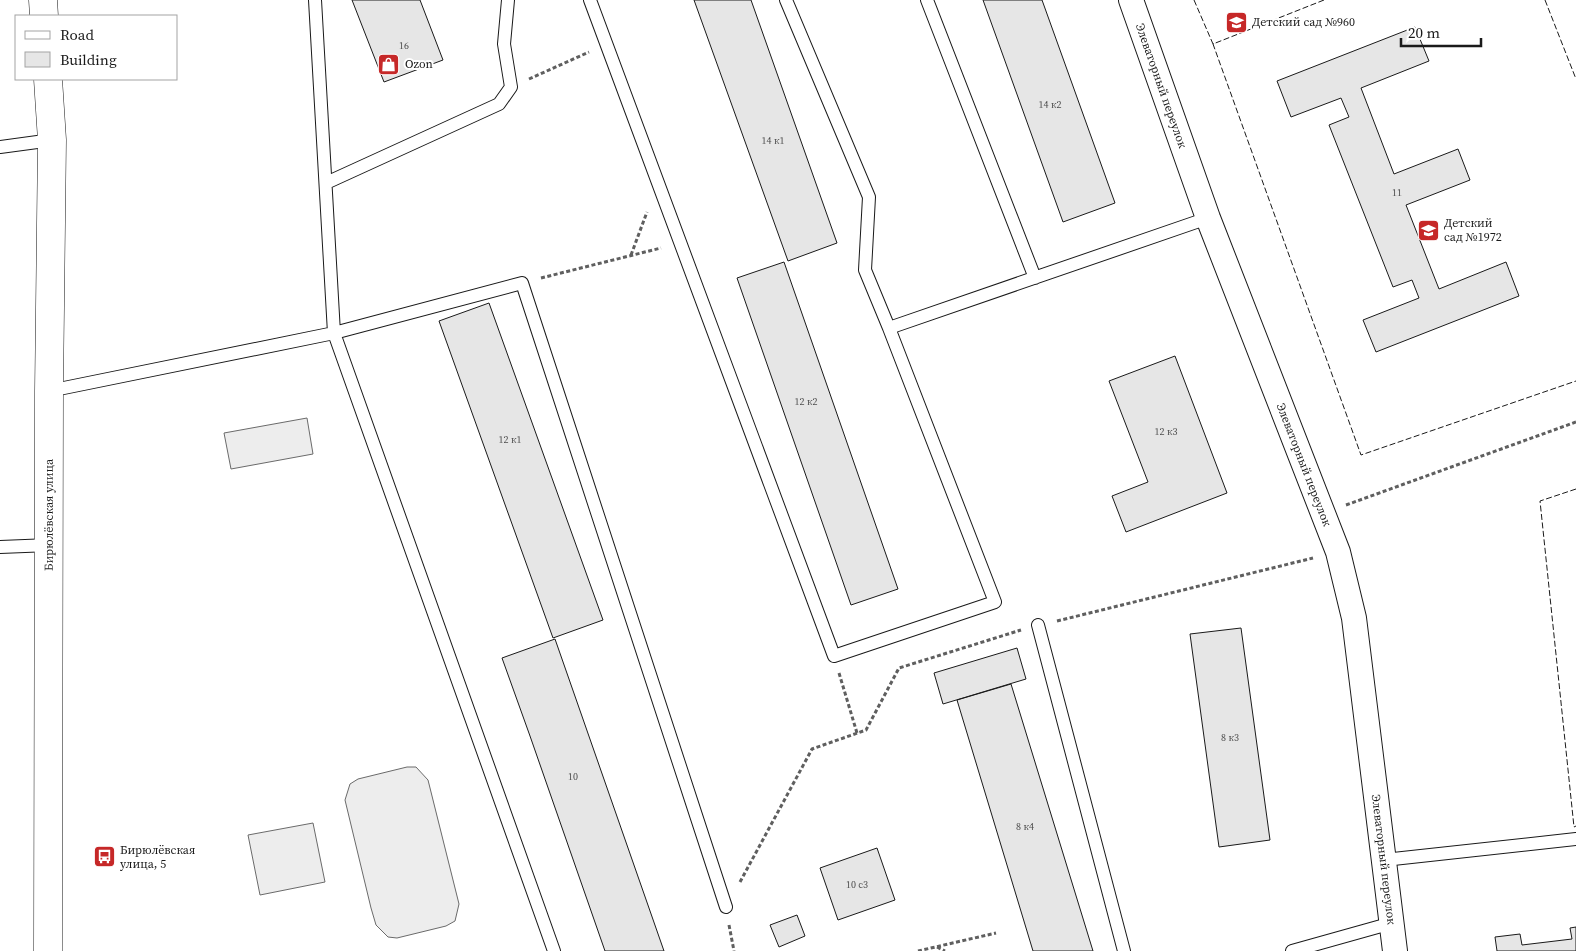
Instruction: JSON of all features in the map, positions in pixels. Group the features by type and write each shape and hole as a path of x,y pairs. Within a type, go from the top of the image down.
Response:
{"street":[{"path":"43,0 44,15"},
{"name":"Элеваторный переулок","path":"1131,0 1208,218 1338,552 1354,618 1395,951"},
{"name":"Бирюлёвская улица","path":"48,80 52,140 49,391 48,951"}],"lane":[{"path":"315,0 334,333 554,951"},
{"path":"326,183 499,104 511,87 504,44 508,0"},
{"path":"590,0 834,656 995,602 865,270 869,197 786,0"},
{"path":"926,0 1035,278"},
{"path":"0,147 52,140"},
{"path":"889,328 1208,218"},
{"path":"49,391 334,333 522,283 726,907"},
{"path":"0,548 50,545"},
{"path":"1038,625 1124,951"},
{"path":"1384,860 1576,839"},
{"path":"1292,951 1392,923"}],"path":[{"path":"511,87 606,44"},
{"path":"631,256 658,185"},
{"path":"522,283 679,243"},
{"path":"1323,513 1576,422"},
{"path":"734,951 726,907 812,749 866,730 899,668 1038,625 1338,552"},
{"path":"834,656 858,733"},
{"path":"918,951 996,933"},
{"path":"936,947 944,951"}],"shaded area":[{"path":"307,418 313,454 231,469 224,433"},
{"path":"407,767 416,767 428,780 459,904 455,921 446,926 397,938 388,937 376,925 345,800 350,784 358,779"},
{"path":"313,823 325,882 260,895 248,835"}],"building":[{"path":"352,0 420,0 443,60 384,82"},
{"path":"694,0 751,0 837,243 788,261"},
{"path":"983,0 1042,0 1115,203 1063,222"},
{"path":"1415,27 1429,61 1361,88 1394,174 1458,149 1470,180 1406,205 1439,289 1506,262 1519,296 1376,352 1363,320 1419,298 1412,280 1393,287 1329,125 1349,117 1341,98 1291,117 1277,81"},
{"path":"784,262 898,589 851,605 737,278"},
{"path":"489,303 603,620 553,638 439,321"},
{"path":"1175,356 1227,493 1126,532 1112,496 1148,482 1109,381"},
{"path":"1241,628 1270,840 1219,847 1190,634"},
{"path":"555,639 664,951 605,951 502,658"},
{"path":"1017,648 1026,679 943,704 934,673"},
{"path":"1011,684 1093,951 1033,951 957,700"},
{"path":"877,848 895,900 838,920 820,868"},
{"path":"797,915 805,936 779,947 770,925"},
{"path":"1576,927 1576,951 1497,951 1495,937 1520,934 1522,945 1572,939 1570,928"}],"fence":[{"path":"1194,0 1213,44 1215,43"},
{"path":"1324,0 1213,44 1361,455 1576,381"},
{"path":"1545,0 1576,79"},
{"path":"1576,489 1540,501 1574,827 1576,826"}],"place":[{"name":"Детский сад №960","path":"1236,22"},
{"name":"Ozon","path":"389,64"},
{"name":"Детский сад №1972","path":"1428,230"},
{"name":"Бирюлёвская улица, 5","path":"104,857"}]}
